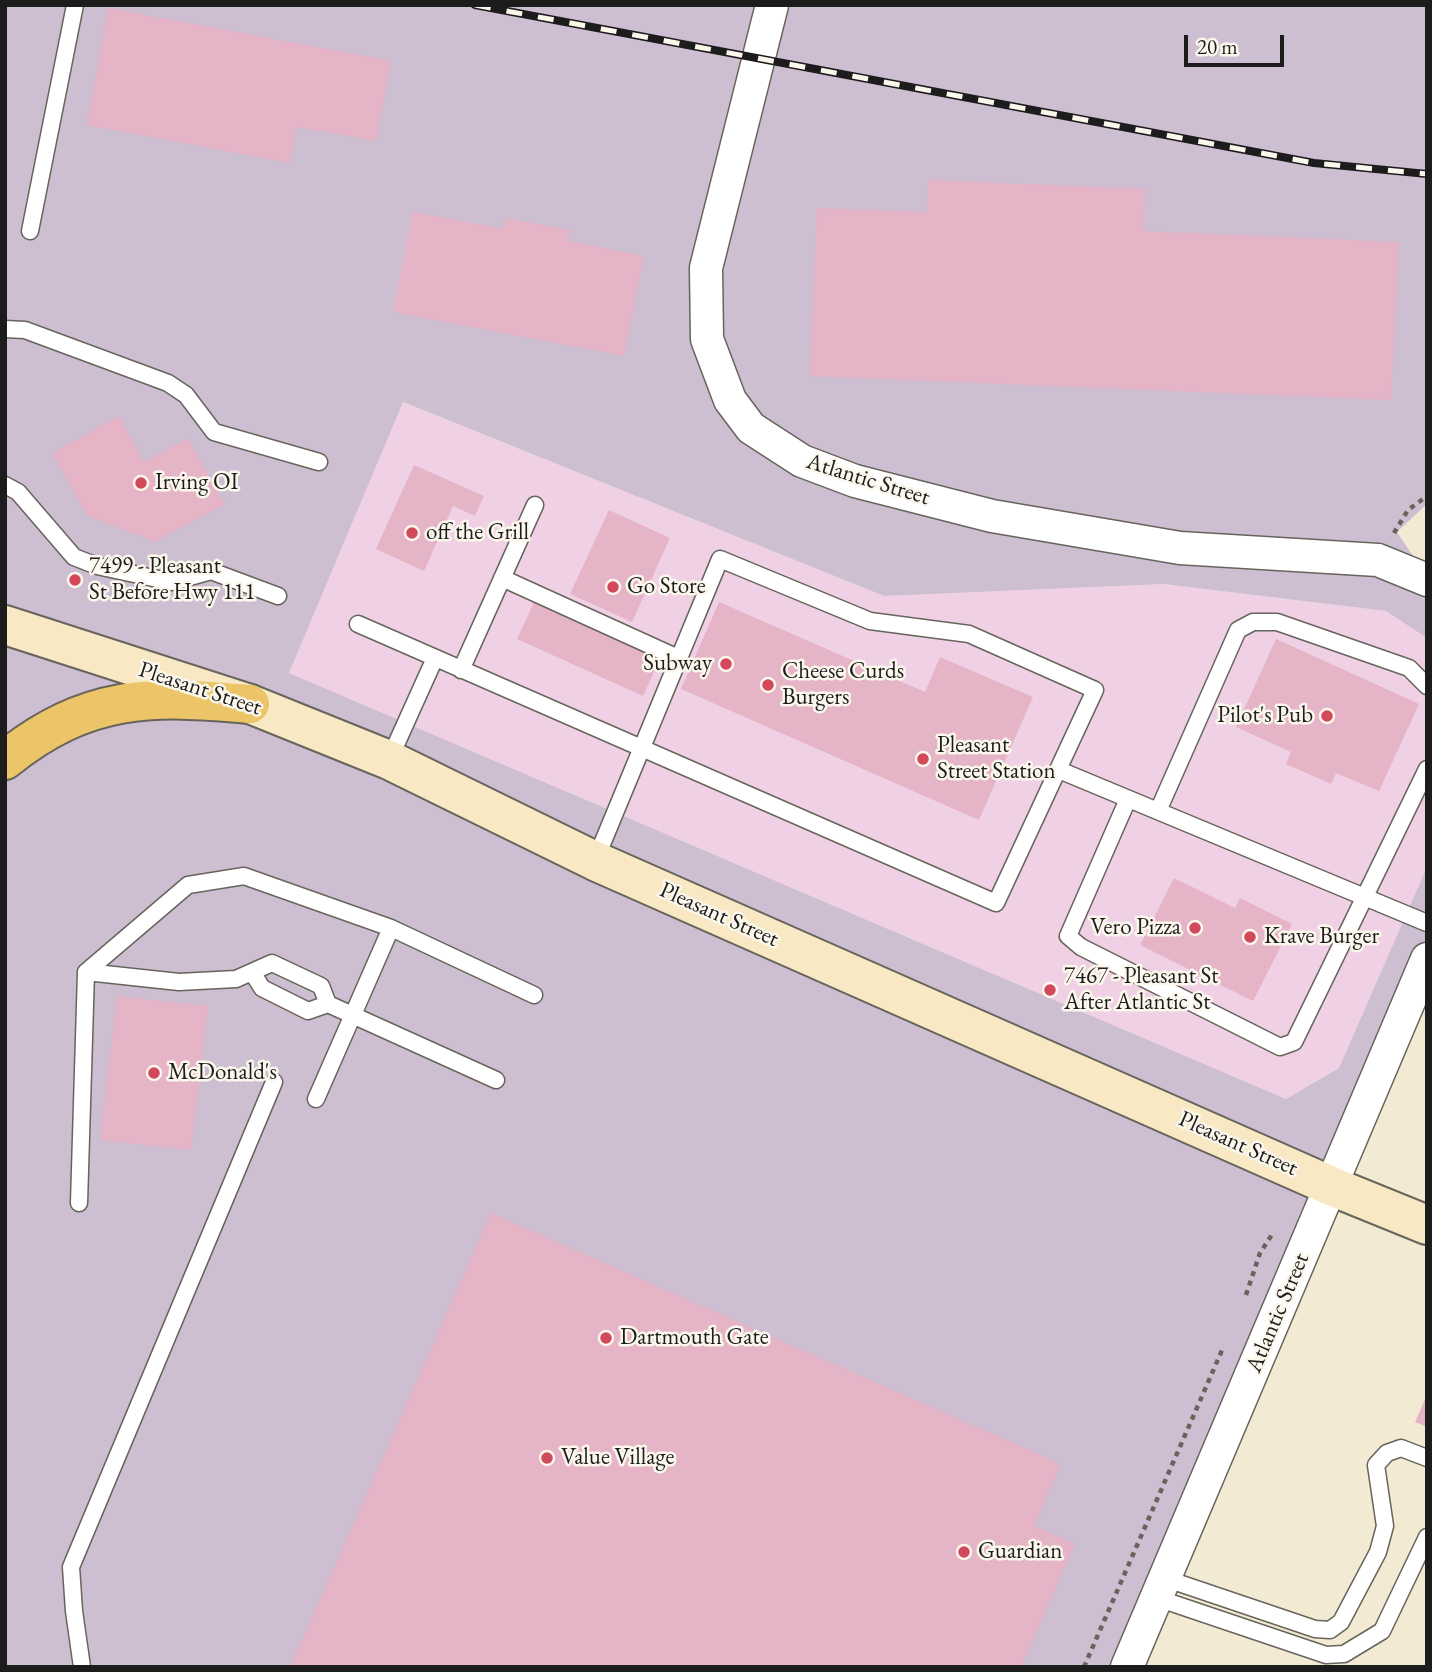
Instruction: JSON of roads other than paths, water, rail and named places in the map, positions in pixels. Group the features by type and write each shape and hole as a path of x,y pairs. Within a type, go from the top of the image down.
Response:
{"highway":[{"path":"5,760 28,743 83,714 126,701 190,697 250,704"}],"main road":[{"name":"Pleasant Street","path":"5,625 250,704 389,760 595,861 1331,1186 1427,1225"}],"street":[{"name":"Atlantic Street","path":"772,5 706,268 707,339 730,400 751,428 802,461 855,481 992,516 1180,548 1378,560 1427,580"},
{"name":"Atlantic Street","path":"1127,1667 1427,959"}],"lane":[{"path":"30,231 75,5"},
{"path":"5,329 25,330 168,383 186,395 214,432 319,462"},
{"path":"5,485 18,492 74,557 97,566 172,582 211,571 278,596"},
{"path":"461,670 535,505"},
{"path":"358,624 461,670 640,748 996,903 1096,690 968,634 870,621 720,559 640,748 595,861"},
{"path":"502,578 678,658"},
{"path":"1158,811 1238,630 1253,622 1276,622 1409,668 1427,686"},
{"path":"389,760 435,658"},
{"path":"1128,799 1068,936 1081,947 1280,1047 1294,1042 1427,769"},
{"path":"1059,770 1427,923"},
{"path":"79,1203 86,972 188,885 244,876 391,928 534,995"},
{"path":"316,1099 356,1016 391,928"},
{"path":"86,972 179,982 236,979 272,963 321,986 328,1004"},
{"path":"252,972 262,988 308,1011 328,1004 496,1080"},
{"path":"82,1667 71,1567 274,1082"},
{"path":"1161,1588 1315,1629 1330,1630 1341,1622 1378,1552 1385,1526 1377,1465 1387,1453 1401,1448 1427,1458"},
{"path":"1161,1588 1326,1655 1344,1654 1382,1631 1427,1537"}],"railway":[{"path":"475,5 1314,163 1427,174"}],"place":[{"name":"Irving OI","path":"141,483"},
{"name":"off the Grill","path":"412,533"},
{"name":"7499 - Pleasant St Before Hwy 111","path":"75,580"},
{"name":"Go Store","path":"613,587"},
{"name":"Subway","path":"726,664"},
{"name":"Cheese Curds Burgers","path":"768,685"},
{"name":"Pilot's Pub","path":"1327,716"},
{"name":"Pleasant Street Station","path":"923,759"},
{"name":"Vero Pizza","path":"1195,928"},
{"name":"Krave Burger","path":"1250,937"},
{"name":"7467 - Pleasant St After Atlantic St","path":"1050,990"},
{"name":"McDonald's","path":"154,1073"},
{"name":"Dartmouth Gate","path":"606,1338"},
{"name":"Value Village","path":"547,1458"},
{"name":"Guardian","path":"964,1552"}]}
